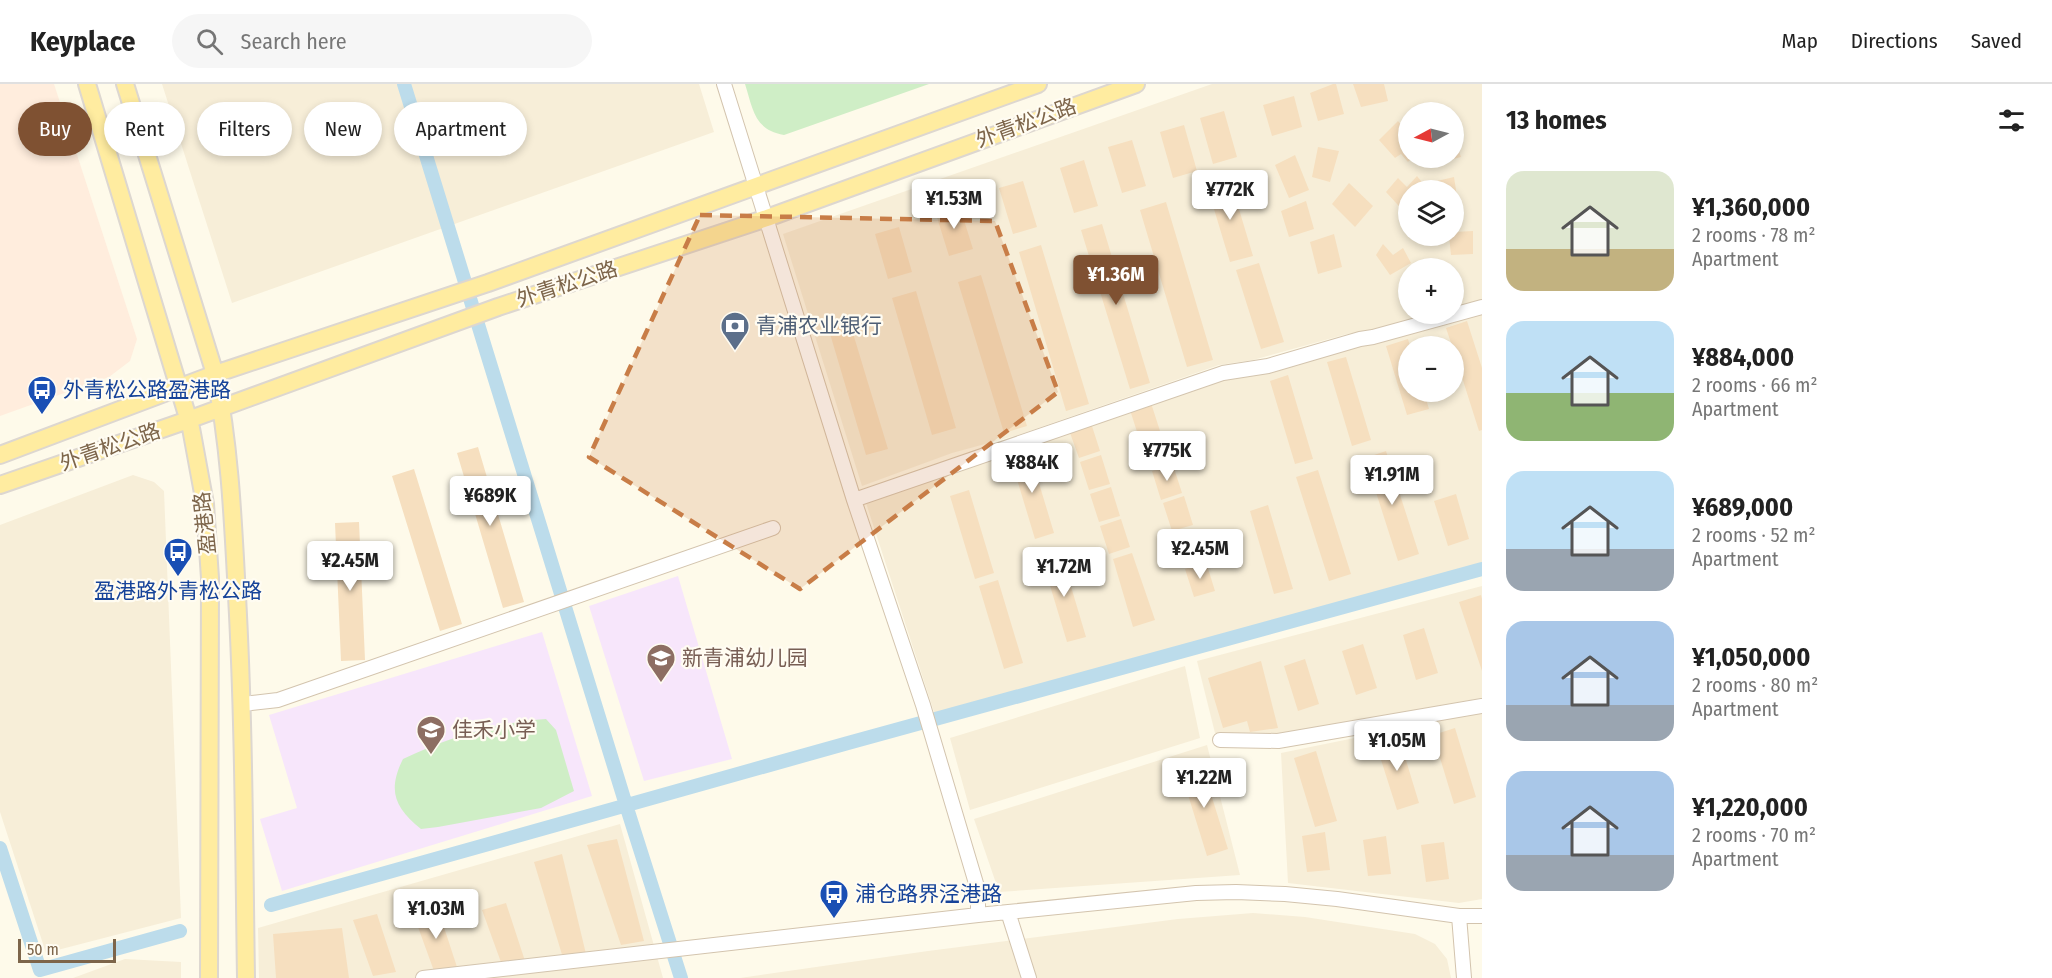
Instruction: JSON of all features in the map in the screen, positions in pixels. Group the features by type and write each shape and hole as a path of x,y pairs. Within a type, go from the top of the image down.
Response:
{"main road":[{"name":"盈港路","path":"87,84 188,420 205,504 210,578 208,978"},
{"name":"盈港路","path":"125,84 215,374 222,408 232,500 243,704 246,978"},
{"name":"外青松公路","path":"0,455 215,374 489,282 1038,84"},
{"name":"外青松公路","path":"0,485 222,408 498,307 767,218 1136,84"}],"street":[{"path":"724,84 854,500 933,739 978,890 978,915"},
{"path":"854,500 1223,373 1268,366 1482,307"},
{"path":"243,704 278,700 772,528"},
{"path":"1220,740 1278,741 1482,706"},
{"path":"423,978 978,915 1196,893 1236,892 1337,899 1459,916 1482,916"},
{"path":"1008,912 1029,978"},
{"path":"1459,916 1464,978"}],"highlighted area":[{"path":"700,215 995,221 1058,392 800,589 589,457"}],"shaded area":[{"path":"0,84 54,84 60,102 18,102 18,156 77,156 137,339 130,361 109,377 0,416"},
{"path":"162,84 699,84 714,132 232,303 185,156 185,102 168,102"},
{"path":"1212,84 1482,84 1482,300 1464,305 1464,258 1398,258 1398,324 1347,334 1253,360 1219,365 1018,435 952,453 862,486 783,234"},
{"path":"1482,310 1482,565 935,715 866,503 942,474 1223,376 1427,324 1464,324 1464,315"},
{"path":"133,475 154,482 164,491 181,918 46,953 0,812 0,525"},
{"name":"新青浦幼儿园","path":"678,576 732,759 644,781 589,606"},
{"path":"1482,586 1482,698 1277,735 1243,736 1215,733 1197,661"},
{"name":"佳禾小学","path":"542,632 592,796 282,891 260,819 297,808 269,715"},
{"path":"1185,666 1200,738 970,810 950,738"},
{"path":"1482,712 1482,899 1459,903 1288,883 1281,753"},
{"path":"1207,745 1240,875 999,892 974,819"},
{"path":"620,824 663,978 259,978 258,928"},
{"path":"1253,913 1305,917 1415,934 1435,944 1447,959 1451,978 740,978 1178,919"},
{"path":"125,959 181,962 181,978 73,978"}],"green space":[{"path":"745,84 929,84 784,135 766,128 756,117"},
{"path":"546,719 556,730 574,791 541,808 438,827 421,829 405,814 396,798 395,790 395,780 403,759 473,732"}],"building":[{"path":"1336,84 1344,114 1318,121 1310,93"},
{"path":"1353,84 1384,84 1388,101 1361,107"},
{"path":"1294,96 1302,127 1272,136 1263,105"},
{"path":"1224,111 1237,157 1213,164 1200,118"},
{"path":"1398,121 1398,156 1395,158 1379,140"},
{"path":"1184,125 1197,171 1173,178 1160,132"},
{"path":"1132,140 1146,186 1122,193 1108,147"},
{"path":"1318,147 1339,151 1330,182 1312,177"},
{"path":"1295,155 1309,190 1289,198 1275,165"},
{"path":"1084,160 1098,206 1074,213 1060,168"},
{"path":"1398,178 1400,180 1398,180 1398,205 1386,192"},
{"path":"1230,179 1253,256 1230,262 1207,186"},
{"path":"1023,181 1037,227 1013,234 999,188"},
{"path":"1349,183 1373,206 1355,227 1332,204"},
{"path":"1306,201 1314,229 1289,237 1281,211"},
{"path":"1166,202 1213,360 1187,367 1140,210"},
{"path":"959,204 973,249 949,256 935,211"},
{"path":"1102,224 1150,383 1130,389 1081,230"},
{"path":"899,227 912,272 888,279 875,234"},
{"path":"1464,231 1473,231 1473,254 1451,255 1450,246 1464,246"},
{"path":"1334,234 1342,267 1318,274 1310,242"},
{"path":"1383,244 1393,255 1403,248 1408,258 1398,258 1398,270 1390,275 1376,255"},
{"path":"1041,245 1089,404 1066,411 1019,252"},
{"path":"1259,263 1284,342 1261,349 1236,270"},
{"path":"981,275 1027,426 1004,433 958,282"},
{"path":"916,291 956,428 932,435 892,298"},
{"path":"849,320 888,449 866,455 828,327"},
{"path":"1467,321 1482,368 1482,430 1479,431 1464,384 1464,336 1449,336 1446,328 1464,324"},
{"path":"1398,342 1398,385 1386,346"},
{"path":"1346,357 1371,440 1352,446 1327,362"},
{"path":"1288,375 1313,459 1295,464 1270,381"},
{"path":"1403,402 1427,402 1429,409 1407,415"},
{"path":"1151,403 1160,431 1139,438 1130,410"},
{"path":"1091,423 1100,451 1079,458 1069,430"},
{"path":"1162,433 1171,461 1150,468 1141,439"},
{"path":"478,447 524,602 503,608 457,453"},
{"path":"1029,450 1054,533 1035,539 1010,456"},
{"path":"1386,451 1419,554 1398,561 1365,458"},
{"path":"1101,455 1110,484 1089,490 1080,462"},
{"path":"1173,465 1182,493 1161,500 1152,471"},
{"path":"414,469 462,624 440,631 392,476"},
{"path":"1318,470 1351,574 1329,581 1296,477"},
{"path":"1111,487 1120,516 1099,522 1090,494"},
{"path":"969,490 994,573 975,579 950,496"},
{"path":"1456,494 1469,539 1448,546 1434,501"},
{"path":"1184,496 1193,525 1172,531 1163,503"},
{"path":"1268,505 1293,589 1274,594 1250,511"},
{"path":"1121,519 1130,547 1109,554 1100,526"},
{"path":"359,522 365,660 341,661 335,523"},
{"path":"1195,529 1203,558 1182,564 1173,536"},
{"path":"1061,553 1086,637 1067,642 1042,559"},
{"path":"1132,553 1155,620 1133,627 1113,559"},
{"path":"1206,562 1215,591 1194,597 1185,569"},
{"path":"998,580 1023,663 1004,669 979,586"},
{"path":"1481,595 1482,599 1482,671 1459,602"},
{"path":"1424,628 1438,673 1416,680 1403,635"},
{"path":"1363,644 1377,688 1356,695 1342,651"},
{"path":"1305,659 1319,704 1298,711 1284,666"},
{"path":"1261,661 1278,728 1250,732 1247,721 1223,728 1208,678"},
{"path":"1455,728 1476,797 1454,804 1433,735"},
{"path":"1398,734 1419,803 1397,810 1375,741"},
{"path":"1316,751 1337,821 1315,827 1294,758"},
{"path":"1201,762 1228,849 1207,856 1180,769"},
{"path":"1325,832 1330,870 1307,872 1302,836"},
{"path":"1386,836 1391,874 1368,876 1363,840"},
{"path":"617,839 644,941 621,945 587,845"},
{"path":"1444,842 1449,879 1426,882 1421,845"},
{"path":"562,854 586,954 563,958 534,862"},
{"path":"506,903 525,961 502,965 482,910"},
{"path":"438,909 457,967 434,971 414,916"},
{"path":"377,914 396,972 373,976 353,920"},
{"path":"342,928 349,978 276,978 273,934"}],"waterway":[{"path":"404,84 681,978"},
{"path":"271,905 848,743 1482,569"},
{"path":"0,848 40,970 180,931"}],"place":[{"name":"青浦农业银行","path":"735,352"},
{"name":"外青松公路盈港路","path":"42,416"},
{"name":"盈港路外青松公路","path":"178,578"},
{"name":"新青浦幼儿园","path":"661,684"},
{"name":"佳禾小学","path":"431,756"},
{"name":"浦仓路界泾港路","path":"834,920"}]}
